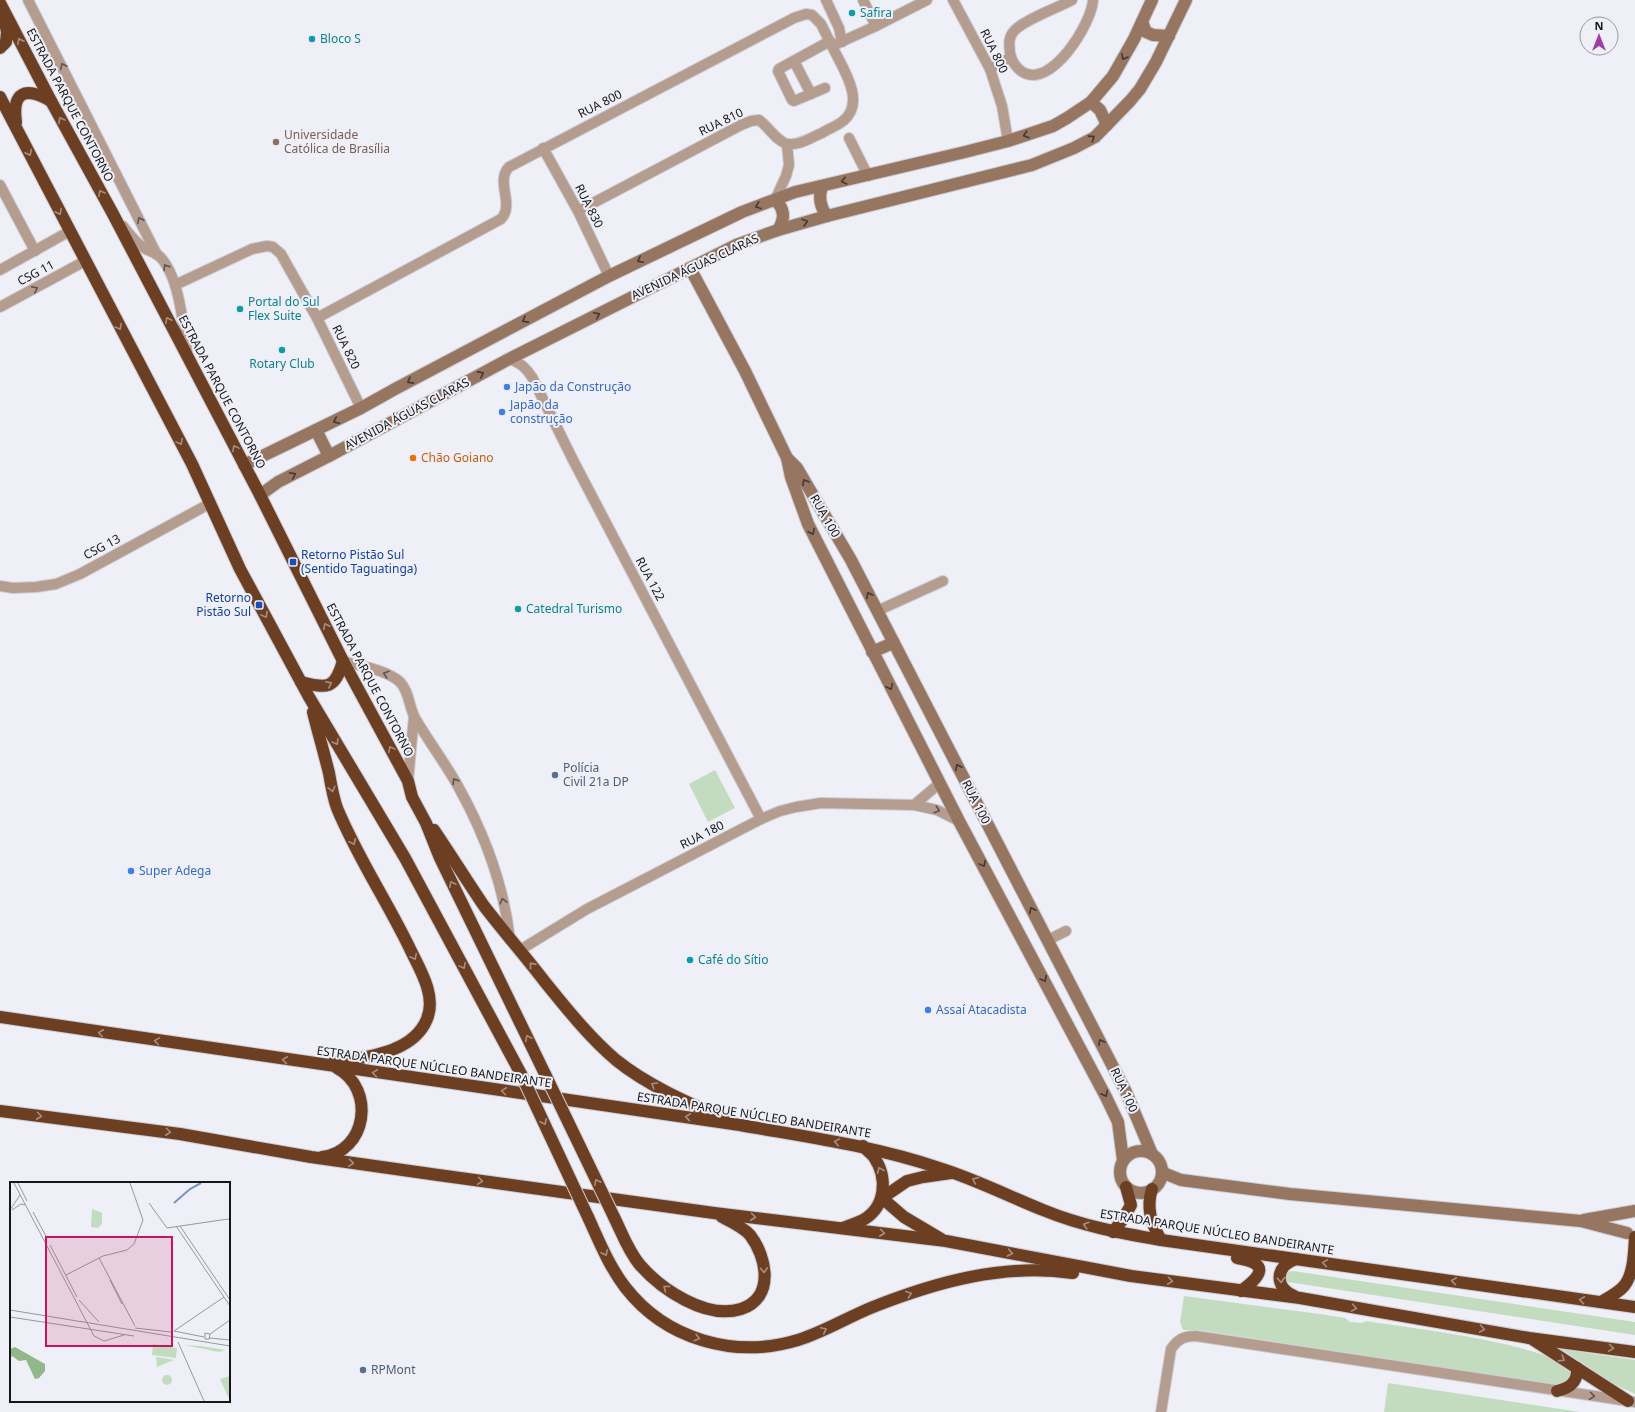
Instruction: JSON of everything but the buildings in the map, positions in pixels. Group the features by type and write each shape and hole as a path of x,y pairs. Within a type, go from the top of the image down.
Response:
{"highway":[{"path":"0,48 6,42 7,32 1,4"},
{"name":"ESTRADA PARQUE CONTORNO","path":"1,4 260,495 343,661 408,781 412,797"},
{"path":"17,129 14,110 17,100 21,96 26,93 34,93 51,101"},
{"path":"0,97 192,464 240,569 309,697 405,858 521,1074 607,1259 624,1286 640,1304 662,1321 685,1335 732,1347 753,1348 773,1346 798,1340 816,1334 880,1305 931,1286 978,1274 1018,1270 1054,1271 1112,1277 1131,1276"},
{"path":"301,682 324,687 331,684 337,679 343,661"},
{"path":"309,697 337,807 359,857 401,929 426,982 430,1009 424,1025 413,1037 402,1045 381,1054 329,1066"},
{"path":"412,797 510,940 520,950 578,1022 617,1060 656,1087 696,1107 740,1125"},
{"path":"412,797 426,824 440,858 628,1246 639,1264 675,1295 695,1304 711,1309 741,1309 753,1302 762,1290 765,1266 761,1254 749,1234 736,1224 714,1213"},
{"name":"ESTRADA PARQUE NÚCLEO BANDEIRANTE","path":"0,1017 740,1125 863,1146 969,1177 1043,1210 1107,1231 1161,1240 1635,1307"},
{"path":"311,1157 326,1157 341,1151 352,1141 360,1127 362,1119 362,1103 357,1088 348,1075 329,1066"},
{"path":"0,1111 180,1134 311,1157 714,1213 946,1241 1131,1276 1300,1298 1529,1338 1635,1352"},
{"path":"863,1146 874,1157 882,1172 882,1198"},
{"path":"842,1228 863,1220 874,1211 882,1198 907,1181 953,1172"},
{"path":"1126,1187 1131,1205 1123,1219 1107,1231 1114,1237 1188,1251 1251,1260 1258,1266 1258,1277 1241,1291"},
{"path":"1155,1187 1150,1196 1149,1213 1154,1228 1161,1240"},
{"path":"882,1198 904,1217 946,1241"},
{"path":"1601,1302 1621,1289 1628,1280 1631,1268 1632,1236"},
{"path":"1296,1259 1286,1263 1283,1267 1280,1278 1284,1291 1300,1298"},
{"path":"1529,1338 1632,1401"},
{"path":"1557,1391 1566,1388 1574,1382 1577,1368"}],"street":[{"path":"28,0 158,255 167,268 175,285 180,306 188,359"},
{"path":"775,200 789,166 787,144 805,140 843,121 853,108 854,99 852,91 835,43 840,28 826,0"},
{"path":"864,0 876,26"},
{"path":"825,88 796,101 792,100 778,75 779,69 794,61 876,26 927,0"},
{"name":"RUA 800","path":"953,0 990,69 1002,106 1008,141"},
{"path":"1072,0 1015,30 1011,36 1009,44 1011,57 1016,66 1024,72 1038,74 1060,61 1075,42 1090,13 1093,0"},
{"path":"244,465 361,408 609,276 710,226 795,192 868,176 1008,141 1053,126 1091,102 1113,76 1126,55 1152,0"},
{"name":"AVENIDA ÁGUAS CLARAS","path":"260,495 278,482 509,359 736,245 778,230 827,216 1032,165 1074,148 1095,136 1130,102 1140,89 1169,36 1186,0"},
{"name":"RUA 800","path":"317,318 501,219 506,211 504,179 506,170 543,148 800,16 812,15 817,19 835,43"},
{"path":"1142,22 1143,28 1150,34 1169,36"},
{"path":"990,69 1011,57"},
{"path":"794,61 812,94"},
{"path":"1091,102 1100,110 1107,124"},
{"name":"RUA 810","path":"578,211 751,121 759,120 781,141 787,144"},
{"path":"849,138 868,176"},
{"name":"RUA 830","path":"543,148 578,211 609,276"},
{"path":"0,185 35,251"},
{"path":"822,186 820,202 822,209 827,216"},
{"path":"775,200 783,211 783,219 778,230"},
{"path":"113,214 136,241 145,249 158,255"},
{"path":"0,270 70,231"},
{"name":"RUA 820","path":"175,285 252,249 273,247 281,254 317,318 361,408"},
{"name":"CSG 11","path":"0,307 85,261"},
{"name":"RUA 100","path":"690,268 745,371 788,458 797,468 851,560 894,642 1126,1092 1152,1154"},
{"name":"RUA 122","path":"509,359 518,362 532,377 583,480 761,819"},
{"path":"316,430 329,456"},
{"name":"RUA 100","path":"788,458 791,477 808,524 959,821 976,849 1106,1097 1119,1126 1123,1160"},
{"name":"CSG 13","path":"0,586 13,588 56,584 80,574 210,504"},
{"path":"877,611 943,581"},
{"path":"872,652 894,642"},
{"path":"343,661 392,676 401,684 414,716 459,787 488,849 507,918 510,940"},
{"path":"408,781 414,716"},
{"path":"914,804 940,782"},
{"name":"RUA 180","path":"520,950 587,909 761,819 796,807 821,803 914,804 937,810 959,821"},
{"path":"976,849 995,839"},
{"path":"1048,940 1066,931"},
{"path":"1181,1180 1162,1171 1157,1159 1152,1154 1139,1151 1127,1155 1120,1167 1122,1181 1126,1187 1139,1192 1146,1192 1163,1182 1181,1180 1290,1194 1581,1221 1632,1236"},
{"path":"1155,1187 1162,1171"},
{"path":"1581,1221 1632,1212"},
{"path":"1632,1212 1624,1227 1632,1236"},
{"path":"1162,1412 1171,1349 1178,1340 1188,1336 1632,1401"}],"green space":[{"path":"715,770 735,808 708,822 689,784"},
{"path":"1293,1271 1635,1322 1635,1335 1288,1282 1285,1279 1286,1272"},
{"path":"1184,1296 1320,1314 1345,1318 1350,1322 1362,1323 1367,1321 1480,1339 1515,1347 1544,1356 1565,1366 1573,1378 1560,1385 1198,1330 1183,1330 1180,1322"},
{"path":"1561,1349 1635,1360 1635,1394 1616,1385"},
{"path":"1388,1383 1580,1412 1384,1412"}],"place":[{"name":"Safira","path":"852,13"},
{"name":"Bloco S","path":"312,39"},
{"name":"Universidade Católica de Brasília","path":"276,142"},
{"name":"Portal do Sul Flex Suite","path":"240,309"},
{"name":"Rotary Club","path":"282,350"},
{"name":"Japão da Construção","path":"507,387"},
{"name":"Japão da construção","path":"502,412"},
{"name":"Chão Goiano","path":"413,458"},
{"name":"Retorno Pistão Sul (Sentido Taguatinga)","path":"293,562"},
{"name":"Retorno Pistão Sul","path":"259,605"},
{"name":"Catedral Turismo","path":"518,609"},
{"name":"Polícia Civil 21a DP","path":"555,775"},
{"name":"Super Adega","path":"131,871"},
{"name":"Café do Sítio","path":"690,960"},
{"name":"Assaí Atacadista","path":"928,1010"},
{"name":"RPMont","path":"363,1370"}]}
